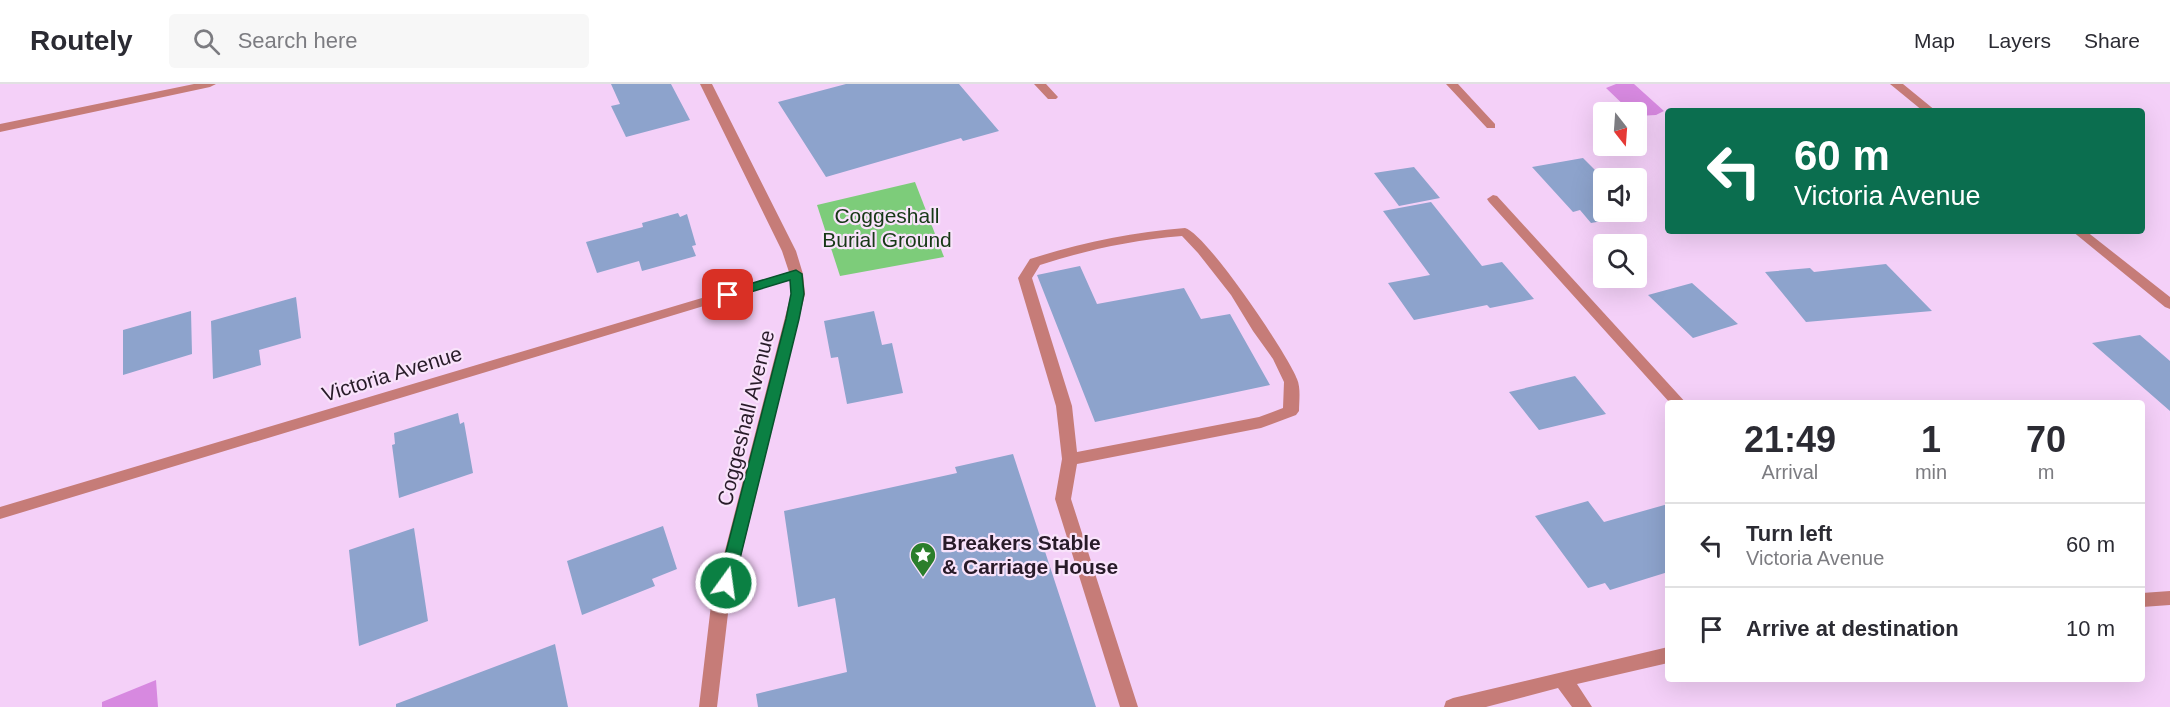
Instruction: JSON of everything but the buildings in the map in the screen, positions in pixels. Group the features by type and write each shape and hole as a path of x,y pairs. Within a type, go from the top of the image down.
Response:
{"street":[{"path":"0,128 210,84"},
{"name":"Coggeshall Avenue","path":"706,84 780,231 796,274 798,294 720,604 708,707"},
{"path":"1040,84 1052,97"},
{"path":"1452,84 1491,126"},
{"path":"1896,84 1926,108"},
{"path":"1494,199 1676,400"},
{"path":"1070,459 1262,422 1291,411 1291,382 1280,357 1258,328 1236,292 1203,250 1185,232 1154,234 1081,247 1035,262 1025,278 1064,406 1070,459 1063,499 1129,707"},
{"path":"2082,234 2170,304"},
{"name":"Victoria Avenue","path":"0,513 796,274"},
{"path":"2145,600 2170,598"},
{"path":"1453,707 1665,656"},
{"path":"1562,679 1583,707"}],"green space":[{"name":"Coggeshall Burial Ground","path":"915,182 944,257 840,276 817,205"}],"shaded area":[{"path":"1616,84 1634,84 1664,111 1656,115 1647,115 1647,102 1621,102 1606,88"},
{"path":"156,680 158,707 102,707 102,702"}],"place":[{"name":"Breakers Stable & Carriage House","path":"923,578"}],"route":[{"path":"726,583 793,319 798,294 796,274 728,295"}]}
